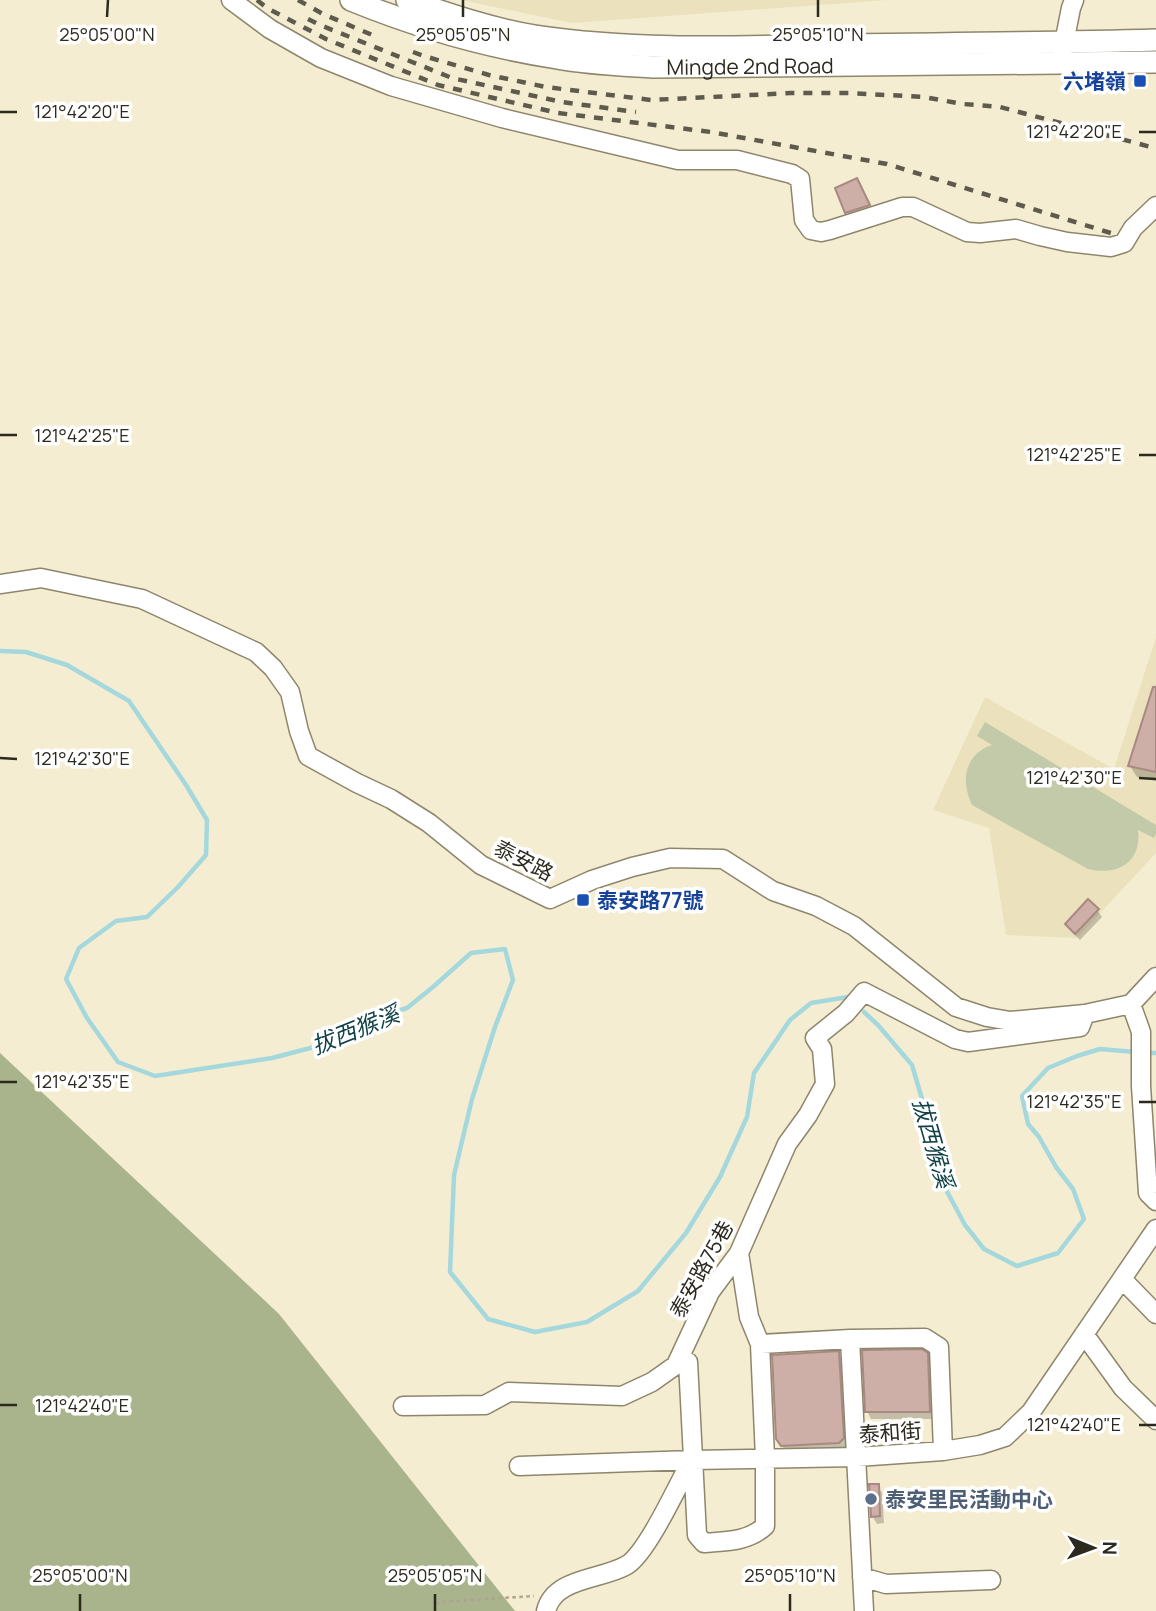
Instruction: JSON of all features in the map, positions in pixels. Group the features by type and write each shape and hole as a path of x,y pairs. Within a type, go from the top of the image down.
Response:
{"main road":[{"name":"Mingde 2nd Road","path":"351,0 439,31 508,49 559,59 653,67 1062,53 1156,40"},
{"name":"Mingde 2nd Road","path":"407,0 472,21 532,35 582,41 663,47 1062,53 1156,62"}],"street":[{"path":"230,0 270,29 321,58 391,86 502,118 678,160 737,160 792,174 800,179 804,220 811,230 830,230 902,206 913,207 967,232 1016,229 1040,236 1111,247 1124,243 1133,228 1156,206"},
{"path":"1062,53 1074,0"},
{"name":"泰安路","path":"0,584 41,578 142,600 256,652 273,668 290,692 308,756 391,799 429,823 481,865 550,899 592,880 670,858 723,859 773,891 816,906 854,926 956,1007 1010,1021 1085,1014 1130,1004"},
{"path":"1156,977 1130,1004 1141,1032 1141,1086 1148,1193 1156,1201"},
{"name":"泰安路","path":"864,992 955,1040 968,1042 1080,1027 1085,1014"},
{"name":"泰安路75巷","path":"403,1406 485,1405 509,1392 622,1396 652,1382 676,1365 710,1292 740,1253 787,1144 808,1115 825,1084 822,1049 815,1038 846,1013 864,992"},
{"name":"泰和街","path":"519,1466 857,1457 943,1451 980,1445 1005,1437 1031,1412 1156,1229"},
{"path":"688,1362 697,1535 704,1543 736,1540 757,1534 765,1526 760,1344 749,1317 740,1253"},
{"path":"1122,1279 1156,1314"},
{"path":"1084,1334 1123,1388 1156,1420"},
{"path":"760,1344 925,1338 939,1348 943,1451"},
{"path":"850,1339 864,1611"},
{"path":"550,1603 571,1584 612,1572 641,1553 692,1460"},
{"path":"862,1577 886,1584 991,1580"}],"path":[{"path":"435,1611 438,1602 550,1603"}],"shaded area":[{"path":"461,0 887,0 572,23"},
{"path":"1156,637 1156,853 1077,938 1006,935 989,828 933,810 985,697 1114,769"}],"green space":[{"path":"985,722 1156,825 1154,838 1138,830 1136,851 1132,859 1118,868 1099,871 1088,869 972,805 966,786 967,769 976,755 992,745 977,736"},
{"path":"0,1053 279,1314 515,1611 0,1611"}],"building":[{"path":"857,178 870,205 845,213 835,188"},
{"path":"1153,687 1156,687 1156,772 1128,766"},
{"path":"1088,899 1099,909 1075,934 1065,924"},
{"path":"922,1349 928,1353 930,1412 865,1412 862,1350"},
{"path":"839,1351 844,1438 839,1443 781,1446 776,1439 772,1355"},
{"path":"869,1484 879,1484 880,1516 871,1517"}],"waterway":[{"name":"拔西猴溪","path":"0,651 26,652 67,665 129,701 207,820 206,855 178,887 147,917 116,921 79,948 66,979 87,1018 118,1062 155,1076 272,1058 318,1046 359,1023 407,1008 471,953 505,949 513,980 472,1099 454,1175 450,1272 488,1319 535,1332 587,1322 638,1291 686,1233 720,1177 747,1117 754,1073 790,1020 811,1003 848,997"},
{"name":"拔西猴溪","path":"864,1012 912,1065 932,1133 943,1184 965,1225 984,1249 1017,1266 1058,1253 1084,1219 1073,1189 1028,1124 1022,1096 1048,1068 1077,1056 1100,1049 1135,1052"},
{"name":"拔西猴溪","path":"1144,1053 1156,1053"}],"railway":[{"path":"257,0 326,39 438,85 558,113 711,132 887,164 1114,234"},
{"path":"298,0 377,37"},
{"path":"308,19 452,78 562,102 636,112"},
{"path":"413,52 489,75 546,87 651,100 791,93 924,97 1000,107 1151,147"}],"place":[{"name":"六堵嶺","path":"1140,81"},
{"name":"泰安路77號","path":"583,900"},
{"name":"泰安里民活動中心","path":"871,1499"}]}
